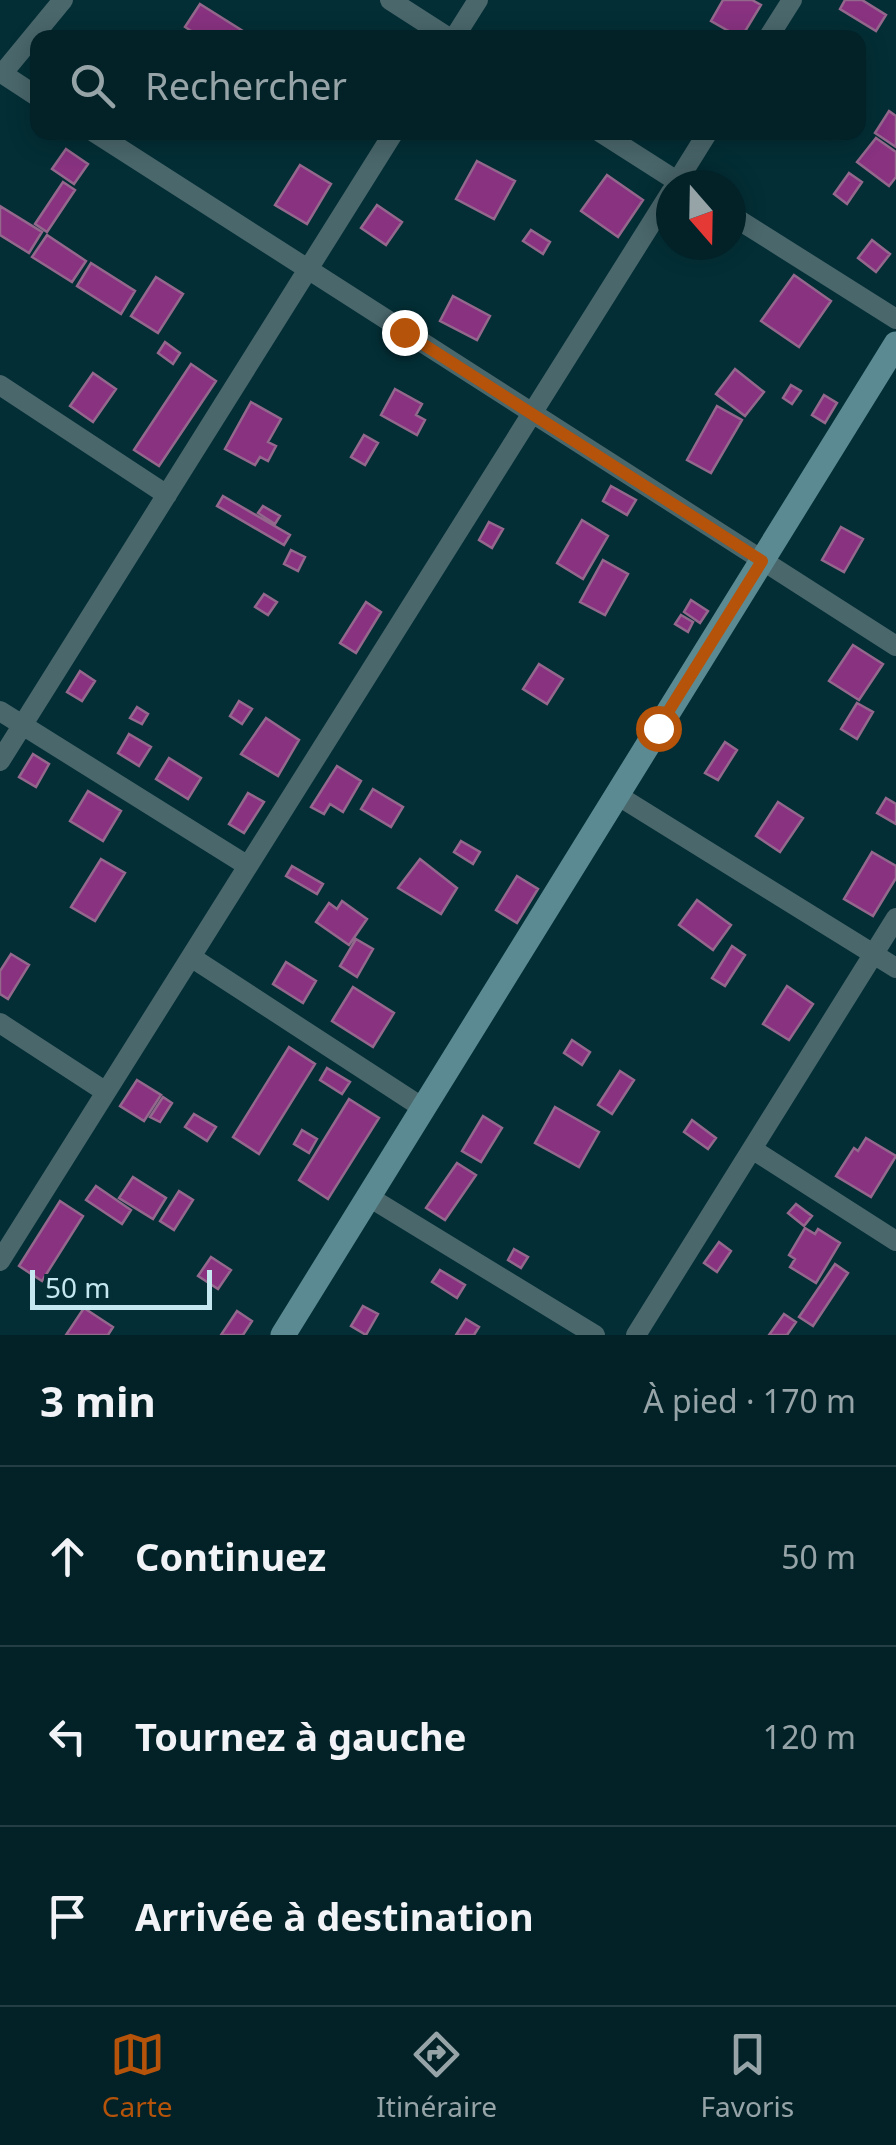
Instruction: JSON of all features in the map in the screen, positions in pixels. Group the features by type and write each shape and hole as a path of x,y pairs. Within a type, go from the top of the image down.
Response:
{"main road":[{"path":"283,1335 896,344"}],"street":[{"path":"37,30 62,0"},
{"path":"390,0 439,30"},
{"path":"457,30 478,0"},
{"path":"773,30 792,0"},
{"path":"30,38 1,73 30,91"},
{"path":"106,140 896,646"},
{"path":"0,761 389,140"},
{"path":"611,140 656,171"},
{"path":"686,170 703,140"},
{"path":"0,1261 656,219"},
{"path":"746,224 896,319"},
{"path":"0,385 167,495"},
{"path":"0,710 248,866"},
{"path":"617,795 896,968"},
{"path":"636,1335 896,918"},
{"path":"191,957 423,1108"},
{"path":"0,1023 106,1092"},
{"path":"752,1149 896,1241"},
{"path":"368,1196 595,1335"}],"building":[{"path":"723,0 752,0 761,5 746,30 727,30 711,21"},
{"path":"845,0 862,0 886,15 876,31 840,9"},
{"path":"200,4 241,30 190,30 185,27"},
{"path":"889,111 896,116 896,147 875,133"},
{"path":"876,138 896,152 896,177 889,186 857,162"},
{"path":"66,149 88,164 74,184 52,169"},
{"path":"477,161 515,181 494,219 456,199"},
{"path":"300,165 331,184 307,224 275,205"},
{"path":"849,173 862,182 847,204 834,194"},
{"path":"607,175 643,200 618,237 581,211"},
{"path":"63,182 75,190 47,232 35,224"},
{"path":"377,205 402,222 386,245 361,228"},
{"path":"0,206 42,232 29,253 0,235"},
{"path":"531,230 550,242 543,254 523,241"},
{"path":"47,235 86,261 72,282 32,257"},
{"path":"872,240 890,254 876,272 858,258"},
{"path":"91,263 135,291 121,314 77,286"},
{"path":"794,275 831,301 799,347 761,321"},
{"path":"156,277 183,294 158,333 131,316"},
{"path":"453,296 490,316 477,340 440,321"},
{"path":"165,342 180,353 173,364 158,353"},
{"path":"191,364 216,381 159,466 134,450"},
{"path":"735,369 764,392 745,416 716,394"},
{"path":"93,373 116,389 93,422 70,406"},
{"path":"791,385 801,391 792,404 783,398"},
{"path":"395,389 422,404 416,415 425,420 417,435 381,415"},
{"path":"824,395 837,403 825,423 812,415"},
{"path":"251,402 281,419 268,442 276,446 268,461 260,457 255,465 225,449"},
{"path":"717,406 742,420 711,473 687,460"},
{"path":"364,435 378,443 365,465 351,457"},
{"path":"611,486 636,500 627,515 603,501"},
{"path":"223,496 290,535 284,545 217,506"},
{"path":"263,506 280,516 275,524 258,513"},
{"path":"582,520 608,536 583,579 557,563"},
{"path":"489,522 503,529 492,548 479,540"},
{"path":"841,527 863,539 844,572 822,560"},
{"path":"291,550 305,557 298,571 284,564"},
{"path":"603,560 628,574 605,615 580,602"},
{"path":"264,594 277,602 268,615 255,607"},
{"path":"691,600 708,611 700,623 684,612"},
{"path":"366,602 381,612 356,653 340,643"},
{"path":"681,615 693,622 688,632 675,624"},
{"path":"853,645 883,664 859,700 829,681"},
{"path":"539,664 563,679 547,704 523,689"},
{"path":"80,671 95,681 82,701 67,692"},
{"path":"239,701 252,709 242,724 230,716"},
{"path":"857,703 873,712 857,739 841,729"},
{"path":"137,707 148,714 142,724 130,718"},
{"path":"266,718 299,740 278,776 241,754"},
{"path":"129,734 151,747 139,766 118,753"},
{"path":"725,742 737,750 718,780 705,773"},
{"path":"33,754 49,764 36,787 19,777"},
{"path":"169,758 201,778 188,799 156,779"},
{"path":"337,766 361,781 343,812 330,804 324,814 311,807"},
{"path":"373,789 403,807 391,827 361,809"},
{"path":"88,791 121,811 103,841 70,821"},
{"path":"248,793 264,802 244,833 229,824"},
{"path":"886,798 896,804 896,824 877,813"},
{"path":"778,802 803,818 780,852 756,836"},
{"path":"461,841 480,852 473,864 454,852"},
{"path":"872,852 896,866 896,878 873,916 844,899"},
{"path":"101,859 125,873 95,921 71,907"},
{"path":"420,859 457,888 441,914 398,888"},
{"path":"292,866 323,884 317,894 286,876"},
{"path":"517,876 538,889 517,923 496,910"},
{"path":"697,900 731,925 713,950 679,925"},
{"path":"342,901 367,919 349,945 316,922 329,903 337,909"},
{"path":"356,939 373,949 357,977 340,966"},
{"path":"732,946 745,955 725,986 712,978"},
{"path":"11,954 29,965 8,999 0,994 0,971"},
{"path":"286,962 316,981 303,1003 273,984"},
{"path":"787,986 813,1004 789,1040 763,1024"},
{"path":"353,987 394,1013 373,1047 332,1021"},
{"path":"572,1040 590,1052 582,1065 564,1053"},
{"path":"289,1047 315,1064 259,1154 233,1137"},
{"path":"327,1068 350,1082 342,1094 320,1080"},
{"path":"620,1071 634,1080 612,1114 598,1105"},
{"path":"137,1080 161,1095 144,1121 120,1106"},
{"path":"163,1097 172,1103 160,1122 150,1117"},
{"path":"349,1099 379,1118 328,1199 299,1180"},
{"path":"555,1107 599,1132 579,1167 535,1143"},
{"path":"194,1114 216,1127 207,1141 185,1127"},
{"path":"483,1116 502,1128 481,1162 462,1151"},
{"path":"692,1120 716,1138 708,1149 684,1132"},
{"path":"302,1130 317,1139 309,1153 294,1144"},
{"path":"866,1138 896,1156 871,1197 836,1176 854,1148 858,1151"},
{"path":"457,1163 476,1175 445,1220 426,1208"},
{"path":"133,1177 166,1198 153,1219 119,1198"},
{"path":"96,1186 131,1210 122,1224 86,1200"},
{"path":"179,1191 193,1200 174,1230 160,1221"},
{"path":"60,1201 83,1216 42,1281 19,1266"},
{"path":"796,1204 812,1216 804,1226 788,1213"},
{"path":"805,1228 815,1234 818,1229 840,1243 816,1283 790,1267 795,1259 789,1255"},
{"path":"719,1242 731,1251 717,1272 704,1263"},
{"path":"514,1249 528,1257 521,1268 508,1260"},
{"path":"211,1257 231,1270 218,1289 198,1276"},
{"path":"835,1264 848,1273 813,1326 799,1317"},
{"path":"440,1270 465,1285 457,1298 432,1282"},
{"path":"363,1306 378,1314 366,1335 351,1326"},
{"path":"84,1308 113,1327 108,1335 66,1335"},
{"path":"237,1311 252,1321 243,1335 221,1335"},
{"path":"784,1314 796,1322 787,1335 769,1335"},
{"path":"466,1319 479,1327 474,1335 456,1335"}],"route":[{"path":"404,332 762,561 658,728"}]}
